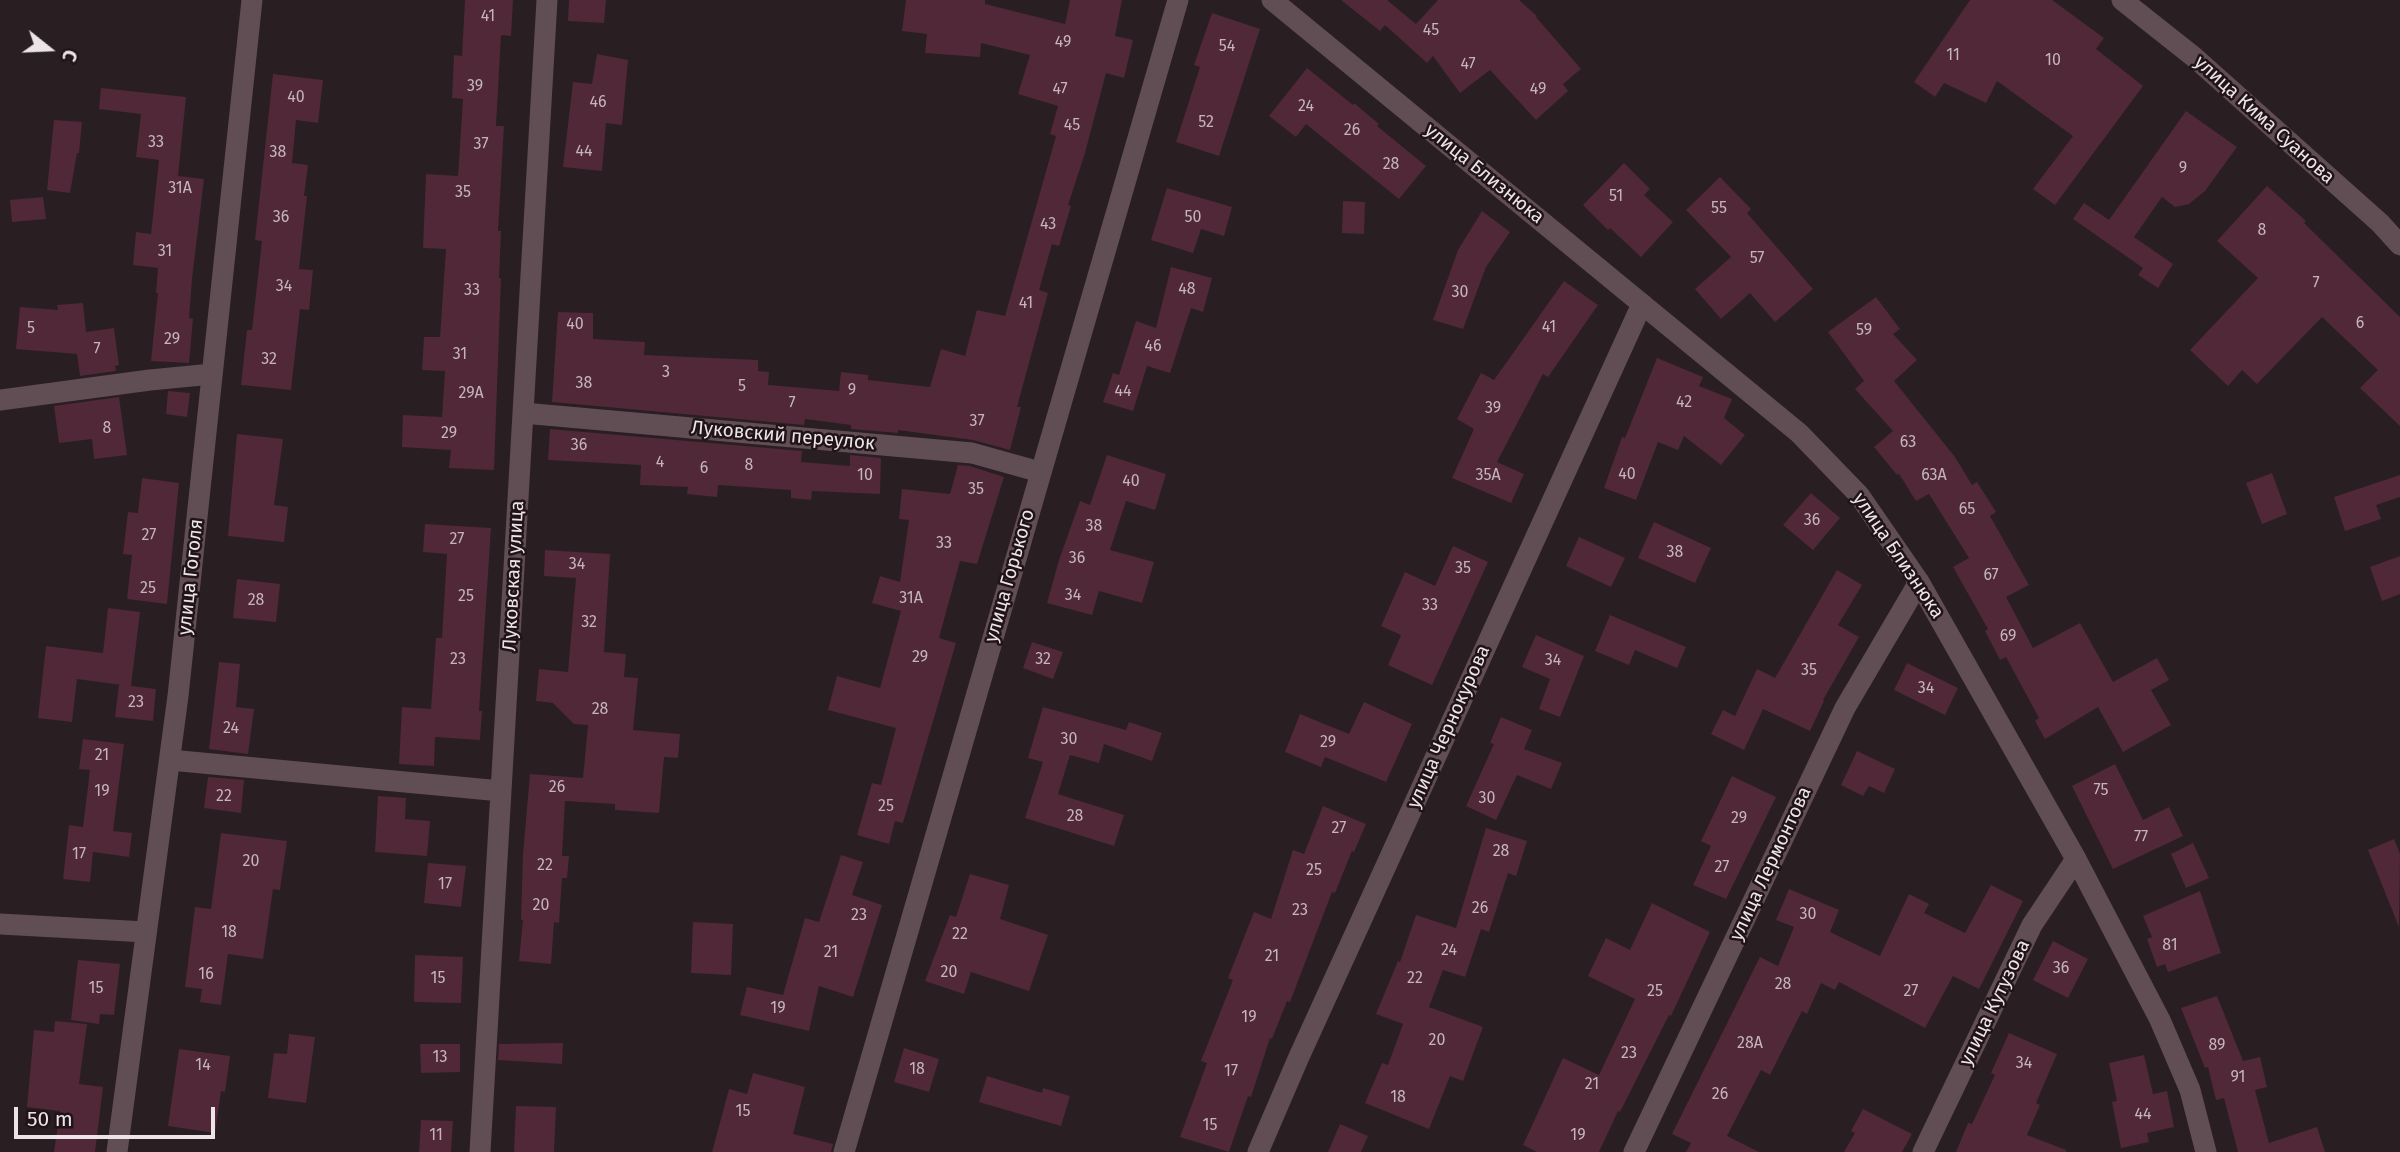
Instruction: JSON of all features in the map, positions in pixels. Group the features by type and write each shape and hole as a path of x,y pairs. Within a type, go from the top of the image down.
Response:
{"street":[{"name":"улица Гоголя","path":"117,1152 170,760 252,0"},
{"name":"Луковская улица","path":"480,1152 547,0"},
{"name":"улица Горького","path":"844,1152 1178,0"},
{"name":"улица Близнюка","path":"1272,0 1799,433 1859,495 1919,582 2077,859 2160,1020 2190,1090 2206,1152"},
{"name":"улица Кима Суанова","path":"2122,0 2204,66 2380,223 2400,245"},
{"name":"улица Чернокурова","path":"1258,1152 1642,304"},
{"path":"0,400 212,374"},
{"name":"Луковский переулок","path":"523,413 972,453 1040,472"},
{"name":"улица Лермонтова","path":"1634,1152 1845,708 1919,582"},
{"path":"170,760 501,791"},
{"name":"улица Кутузова","path":"1923,1152 2032,925 2077,859"},
{"path":"0,924 146,932"}],"building":[{"path":"465,0 513,0 511,36 501,35 496,126 504,126 498,231 501,231 501,278 494,470 449,468 451,450 402,447 403,415 442,417 445,371 422,370 424,337 440,337 446,249 423,248 426,174 458,176 463,99 452,98 454,55 462,56"},
{"path":"569,0 606,0 604,23 568,21"},
{"path":"906,0 985,0 985,4 1065,24 1070,0 1122,0 1115,36 1133,40 1124,78 1106,73 1059,246 1052,244 1039,290 1048,293 1017,407 1021,407 1010,450 973,440 898,430 898,433 851,429 851,425 805,419 804,425 552,402 558,312 593,313 593,339 645,342 644,355 758,360 758,371 769,372 768,385 839,391 841,372 868,375 868,380 930,387 941,349 965,356 977,310 1005,316 1056,136 1050,134 1058,106 1018,94 1030,55 981,43 980,57 925,53 927,34 902,31"},
{"path":"1341,0 1387,0 1416,24 1438,0 1519,0 1537,16 1581,69 1563,84 1568,91 1536,120 1490,70 1460,93 1433,56 1427,63 1385,25 1380,31"},
{"path":"1970,0 2052,0 2104,38 2096,49 2143,86 2055,205 2033,189 2073,136 1997,81 1986,103 1944,83 1935,97 1914,82"},
{"path":"1212,13 1260,29 1219,156 1176,142 1200,67 1194,65"},
{"path":"597,54 628,60 622,125 606,123 602,171 563,167 573,82 592,84"},
{"path":"1307,68 1353,105 1354,103 1379,124 1377,126 1426,166 1399,199 1306,124 1296,137 1269,116"},
{"path":"273,74 323,80 318,123 296,120 292,163 308,165 299,269 313,270 309,310 300,309 291,390 241,385 247,330 252,330 262,241 255,240"},
{"path":"101,88 186,97 178,176 204,179 192,279 189,318 193,319 189,363 151,361 158,268 133,265 136,232 151,234 159,160 136,157 141,114 99,109"},
{"path":"2186,111 2237,147 2205,191 2189,204 2175,207 2162,197 2134,237 2173,264 2158,288 2138,275 2143,268 2073,219 2084,203 2109,220"},
{"path":"54,120 82,122 79,153 70,193 47,190"},
{"path":"1624,163 1650,189 1644,195 1673,222 1641,257 1583,205"},
{"path":"1720,177 1751,209 1747,213 1813,289 1775,322 1750,293 1721,319 1695,289 1731,257 1686,210"},
{"path":"2267,186 2306,221 2304,223 2400,317 2400,426 2360,388 2378,370 2322,317 2257,384 2242,370 2228,386 2190,350 2258,278 2217,241"},
{"path":"1167,188 1232,207 1224,236 1201,229 1193,253 1151,240"},
{"path":"43,197 46,219 12,222 10,200"},
{"path":"1343,201 1365,202 1364,234 1342,233"},
{"path":"1482,211 1510,232 1486,267 1463,329 1433,320 1458,250"},
{"path":"1171,267 1212,278 1203,312 1191,308 1170,373 1147,366 1133,411 1103,402 1113,373 1119,375 1136,321 1156,328"},
{"path":"1564,281 1598,305 1548,377 1543,374 1497,462 1524,474 1511,503 1452,478 1474,429 1457,419 1481,373 1494,380"},
{"path":"1876,297 1900,329 1893,334 1917,360 1894,381 1955,457 1972,485 1977,482 1996,512 1990,516 2029,585 2006,597 2033,648 2080,623 2113,682 2157,658 2169,680 2151,690 2171,725 2123,752 2098,707 2045,739 2035,721 2039,718 2006,657 2000,660 1985,631 1988,629 1953,567 1969,558 1929,494 1916,501 1899,474 1897,475 1874,447 1893,431 1855,389 1864,381 1828,332"},
{"path":"83,303 86,332 114,328 119,365 115,366 116,371 80,376 77,354 16,349 20,307 58,310 57,305"},
{"path":"1657,358 1703,377 1699,386 1732,399 1724,418 1745,435 1721,465 1684,436 1678,450 1658,442 1636,500 1604,488 1622,437 1625,438"},
{"path":"168,391 190,393 187,417 166,414"},
{"path":"119,397 127,455 94,459 92,439 59,443 54,406"},
{"path":"550,429 802,451 801,462 850,466 850,455 881,458 880,494 812,491 811,500 791,498 791,490 718,485 717,497 687,494 688,487 640,485 641,465 548,460"},
{"path":"237,434 283,439 274,505 288,507 284,542 228,536"},
{"path":"1107,455 1166,474 1155,510 1126,501 1110,550 1154,562 1142,603 1099,591 1092,615 1047,603 1080,501 1090,505"},
{"path":"958,465 1004,477 977,564 960,561 939,638 956,643 903,823 895,821 889,844 857,835 872,783 881,785 896,728 828,710 837,676 880,688 901,611 872,603 880,576 900,582 909,520 899,519 902,489 950,494"},
{"path":"2272,473 2287,514 2262,524 2246,483"},
{"path":"2400,475 2400,497 2376,505 2381,519 2345,531 2334,497"},
{"path":"142,478 179,483 167,604 127,599 132,555 123,554 128,512 138,513"},
{"path":"1811,493 1840,518 1813,550 1783,525"},
{"path":"1654,522 1711,548 1695,583 1638,558"},
{"path":"425,524 491,528 479,711 482,711 480,740 435,737 434,766 399,764 402,707 431,709 436,638 442,638 447,554 423,552"},
{"path":"1579,537 1625,558 1611,587 1566,566"},
{"path":"1453,546 1488,562 1432,685 1388,665 1401,635 1381,626 1405,572 1435,586"},
{"path":"545,550 610,554 604,652 626,654 624,677 638,678 633,730 680,734 678,758 664,757 659,813 615,810 615,804 565,801 562,856 569,856 567,878 562,878 559,923 554,922 551,964 519,961 523,920 523,854 530,774 583,778 588,725 574,724 553,703 536,701 539,669 568,672 576,578 544,576"},
{"path":"2400,556 2400,594 2382,601 2370,567"},
{"path":"1837,570 1862,585 1838,625 1859,637 1823,700 1810,731 1763,709 1744,750 1711,734 1723,710 1735,716 1757,669 1775,678"},
{"path":"237,579 280,584 276,622 233,618"},
{"path":"108,608 140,612 131,686 156,689 153,721 115,717 119,685 122,685 77,679 72,722 38,718 46,646 103,653"},
{"path":"1610,615 1686,647 1677,668 1635,650 1629,665 1595,651"},
{"path":"1536,635 1584,656 1560,717 1539,709 1550,679 1522,667"},
{"path":"1032,642 1063,652 1053,679 1023,668"},
{"path":"219,662 240,664 236,707 254,709 248,754 209,749"},
{"path":"1907,663 1958,688 1945,715 1894,690"},
{"path":"1364,702 1412,724 1386,782 1325,757 1321,767 1285,752 1300,714 1349,734"},
{"path":"1043,707 1126,730 1129,722 1162,733 1152,761 1104,744 1099,763 1070,755 1058,794 1124,815 1114,846 1025,818 1043,762 1028,758"},
{"path":"1501,717 1532,730 1524,749 1562,763 1551,789 1517,775 1496,820 1466,806 1494,744 1490,743"},
{"path":"83,739 124,744 113,831 132,833 129,857 93,852 90,882 63,879 69,825 83,827 90,770 79,769"},
{"path":"1857,751 1895,769 1884,793 1869,786 1863,796 1841,785"},
{"path":"2115,764 2143,820 2169,807 2183,836 2113,869 2072,786"},
{"path":"1732,776 1776,797 1726,899 1693,885 1711,846 1701,841"},
{"path":"208,777 244,780 241,813 204,808"},
{"path":"378,796 406,798 405,819 430,821 427,856 375,852"},
{"path":"1323,806 1366,824 1335,893 1332,892 1290,1002 1287,1001 1272,1039 1270,1038 1229,1152 1180,1137 1207,1063 1201,1061 1233,980 1228,978 1254,912 1271,919 1293,850 1304,854"},
{"path":"1486,828 1527,841 1516,876 1508,873 1489,932 1481,929 1465,977 1443,970 1429,1007 1483,1027 1463,1081 1450,1076 1429,1129 1365,1103 1382,1063 1388,1065 1403,1024 1376,1014 1398,961 1400,962 1416,915 1456,928"},
{"path":"221,833 287,841 280,890 273,889 263,959 228,954 221,1005 200,1002 202,989 185,987 195,907 211,909"},
{"path":"2394,839 2400,854 2399,927 2368,850"},
{"path":"2193,843 2209,878 2186,888 2171,854"},
{"path":"841,855 863,862 852,895 882,905 853,997 819,986 809,1031 740,1015 747,987 783,995 805,918 819,922"},
{"path":"428,863 466,866 461,907 424,903"},
{"path":"970,874 1009,885 1000,919 1048,935 1029,991 971,972 964,994 925,981 950,915 956,917"},
{"path":"1991,885 2023,901 1979,989 1953,976 1925,1028 1839,982 1835,990 1821,983 1807,1014 1802,1011 1770,1075 1761,1070 1727,1136 1759,1152 1686,1152 1691,1143 1672,1134 1760,957 1778,966 1794,927 1776,920 1789,889 1839,910 1830,932 1880,956 1909,894 1929,904 1924,913 1965,933"},
{"path":"2200,891 2221,953 2168,972 2165,964 2157,967 2147,939 2152,937 2143,916"},
{"path":"1652,903 1710,932 1671,1016 1669,1015 1620,1112 1618,1111 1599,1152 1537,1152 1523,1145 1563,1058 1599,1075 1635,999 1588,976 1606,938 1630,950"},
{"path":"693,922 733,924 731,975 691,973"},
{"path":"2053,941 2088,959 2068,998 2033,980"},
{"path":"415,955 463,957 461,1003 414,1002"},
{"path":"78,960 120,964 114,1015 100,1014 99,1024 71,1020"},
{"path":"2217,996 2243,1061 2260,1057 2267,1087 2255,1090 2269,1143 2317,1127 2325,1152 2238,1152 2224,1098 2216,1100 2208,1067 2205,1068 2181,1008"},
{"path":"55,1021 87,1024 79,1084 103,1087 95,1152 54,1152 60,1111 27,1107 34,1030 54,1032"},
{"path":"2009,1033 2057,1054 2036,1103 2040,1105 2027,1135 2066,1152 1956,1152 1968,1123 1972,1124 1995,1075 1991,1073"},
{"path":"289,1034 315,1037 306,1103 268,1098 274,1053 287,1054"},
{"path":"563,1043 562,1064 498,1060 499,1044"},
{"path":"420,1044 460,1044 460,1072 421,1073"},
{"path":"904,1048 939,1059 929,1092 894,1082"},
{"path":"179,1049 230,1056 225,1092 221,1091 215,1133 168,1126"},
{"path":"2144,1055 2153,1094 2167,1091 2174,1127 2147,1133 2149,1142 2121,1148 2112,1102 2117,1101 2109,1063"},
{"path":"753,1073 805,1087 793,1134 833,1144 831,1152 712,1152 729,1089 747,1094"},
{"path":"987,1076 1042,1093 1043,1088 1070,1096 1061,1126 979,1102"},
{"path":"516,1106 556,1107 554,1152 514,1152"},
{"path":"1863,1109 1912,1134 1902,1152 1844,1152 1855,1133 1851,1131"},
{"path":"421,1120 453,1121 451,1152 419,1152"},
{"path":"1340,1124 1368,1136 1361,1152 1328,1152"}]}
